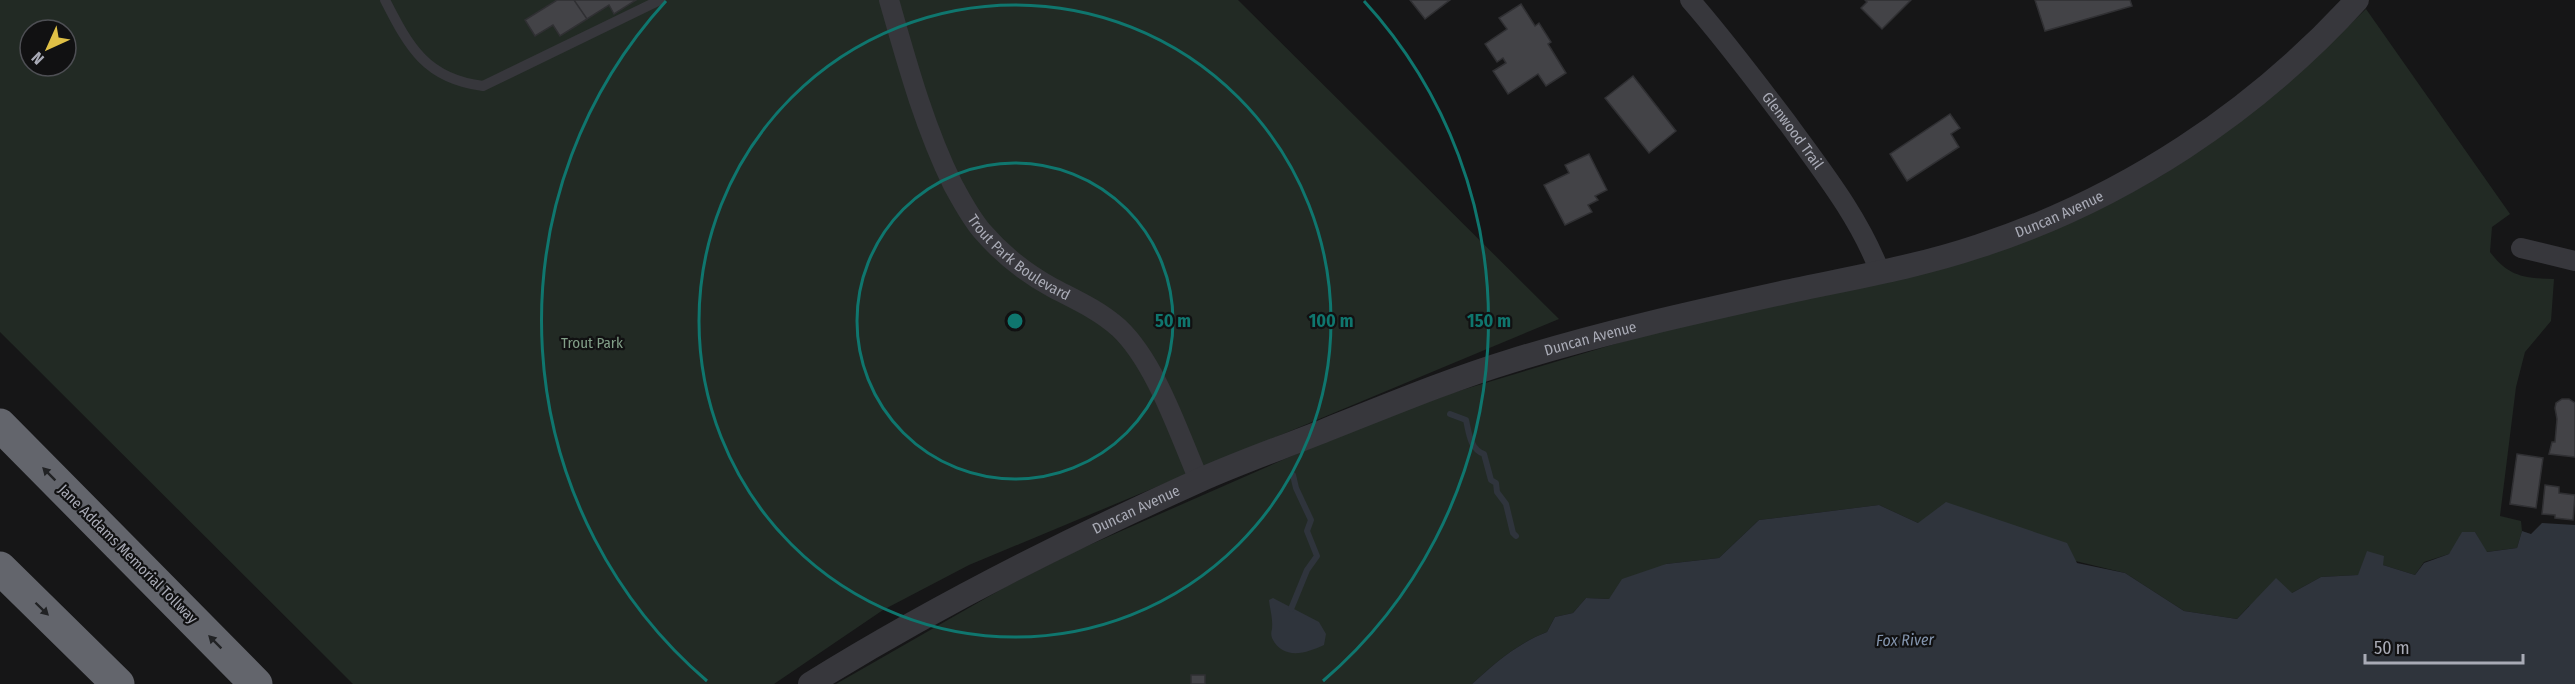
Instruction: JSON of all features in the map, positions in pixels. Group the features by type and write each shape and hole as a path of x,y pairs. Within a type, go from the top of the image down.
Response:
{"highway":[{"name":"Jane Addams Memorial Tollway","path":"0,425 256,684"},
{"path":"0,568 118,684"}],"street":[{"name":"Trout Park Boulevard","path":"889,0 928,129 970,217 1007,255 1051,287 1095,310 1119,328 1132,344 1166,404 1200,480"},
{"name":"Glenwood Trail","path":"1690,0 1728,44 1836,189 1872,250 1880,272"},
{"name":"Duncan Avenue","path":"810,684 884,638 1003,573 1200,480 1383,408 1510,361 1682,315 1951,255 2009,236 2062,214 2128,181 2191,143 2231,115 2307,51 2357,0"},
{"path":"2521,248 2575,261"}],"lane":[{"path":"385,0 403,35 430,68 461,84 483,86 660,0"}],"green space":[{"name":"Trout Park","path":"0,0 1238,0 1559,319 969,565 883,610 774,684 353,684 0,332"},
{"path":"2366,9 2510,214 2492,227 2490,252 2504,267 2518,274 2526,277 2554,279 2551,321 2525,352 2516,387 2500,516 2521,521 2522,531 2517,548 2486,552 2475,532 2449,554 2424,562 2415,575 2383,565 2358,575 2321,577 2292,593 2249,606 2237,619 2184,611 2125,573 1918,523 1879,505 1759,520 1719,558 1666,564 1609,599 1586,598 1573,613 1555,617 1547,632 1498,661 1472,684 836,684 1007,586 1078,550 1344,433 1452,393 1675,326 2109,204 2161,176 2216,139 2293,77"}],"water":[{"name":"Fox River","path":"1946,502 2067,543 2077,563 2125,573 2184,611 2237,619 2276,578 2292,593 2321,577 2358,575 2367,551 2384,556 2383,565 2415,575 2424,563 2449,554 2462,532 2475,532 2487,552 2517,548 2522,531 2531,534 2542,523 2575,525 2575,684 1472,684 1498,661 1547,632 1555,617 1573,613 1586,598 1609,599 1622,579 1666,564 1719,558 1759,520 1879,505 1918,523"},
{"path":"1273,598 1319,622 1326,634 1324,645 1310,651 1296,653 1282,650 1271,634 1269,600"}],"building":[{"path":"557,0 574,0 587,19 560,36 553,25 535,36 525,20"},
{"path":"574,0 636,0 614,14 609,5 587,19"},
{"path":"1410,0 1450,0 1425,19"},
{"path":"1865,0 1911,0 1882,29 1861,8 1867,2"},
{"path":"2035,0 2130,0 2132,6 2045,31"},
{"path":"1521,4 1535,26 1539,23 1551,42 1548,44 1566,73 1546,86 1538,74 1508,94 1493,71 1506,63 1503,58 1497,62 1485,44 1507,29 1499,18"},
{"path":"1633,76 1676,131 1649,153 1605,98"},
{"path":"1950,114 1960,128 1951,134 1959,147 1907,181 1890,154"},
{"path":"1589,154 1607,190 1595,196 1598,200 1588,205 1592,212 1565,225 1544,185 1569,173 1565,165"},
{"path":"2562,399 2569,399 2575,403 2575,457 2549,454 2552,442 2555,442 2556,403"},
{"path":"2517,454 2543,458 2536,508 2510,504"},
{"path":"2545,485 2559,487 2559,493 2575,495 2573,520 2542,514"},
{"path":"1191,675 1205,675 1205,684 1191,684"}],"waterway":[{"path":"1450,414 1466,420 1473,444 1479,452 1484,454 1491,480 1496,483 1497,492 1506,504 1513,533 1516,536"},
{"path":"1291,609 1307,570 1317,556 1307,531 1311,520 1296,488 1293,475"}]}
